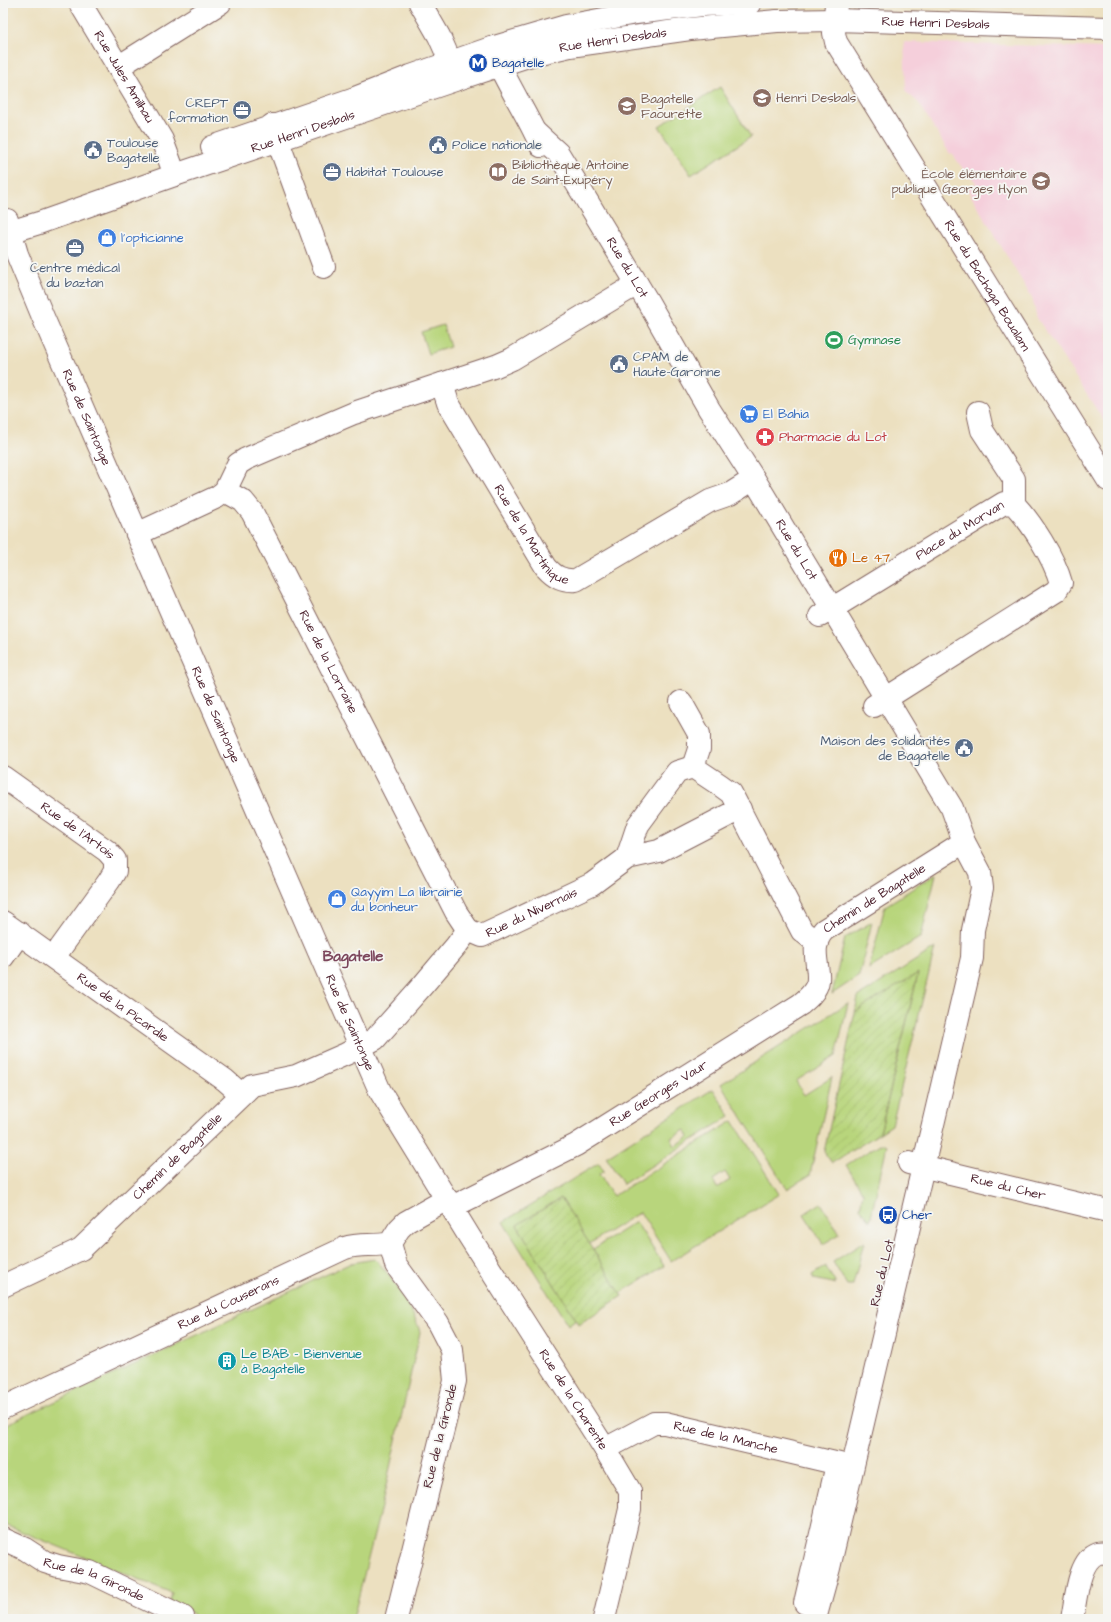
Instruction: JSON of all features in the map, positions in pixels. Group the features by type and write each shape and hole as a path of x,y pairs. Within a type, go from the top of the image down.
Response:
{"street":[{"name":"Rue Jules Amilhau","path":"80,3 162,140 172,168"},
{"path":"118,67 220,3"},
{"path":"420,3 440,36 455,71"},
{"name":"Rue Henri Desbals","path":"6,226 35,211 172,168 495,57 566,26 636,13 702,5 750,3"},
{"name":"Rue Henri Desbals","path":"495,57 532,55 570,46 632,36 768,22 836,11 1108,28"},
{"name":"Rue du Bachaga Boualam","path":"836,11 834,33 836,42 1108,480"},
{"name":"Rue du Lot","path":"495,57 535,132 558,153 631,288 825,612 880,702 952,808 964,842 980,872 982,888 973,930 958,955 915,1164 844,1465 801,1619"},
{"path":"275,133 324,267"},
{"name":"Rue de Saintonge","path":"6,226 137,534 380,1091 450,1203"},
{"path":"137,534 205,503 225,490 238,464 246,459 328,423 496,366 512,359 631,288"},
{"name":"Rue de la Martinique","path":"442,384 448,403 546,567 554,576 565,580 576,580 710,501 730,494 748,483"},
{"path":"978,412 982,430 1014,479 1014,504"},
{"name":"Rue de la Lorraine","path":"225,490 243,501 252,512 456,912 468,930"},
{"name":"Place du Morvan","path":"825,612 1004,503 1014,504 1024,514 1057,568 1062,583 1056,591 880,702"},
{"path":"681,702 699,734 699,749 693,767"},
{"path":"693,767 731,793 740,809"},
{"path":"627,858 638,825 642,819 677,772 693,767"},
{"name":"Rue de l'Artois","path":"3,777 108,852 115,860 115,871 109,881 54,957"},
{"name":"Rue du Nivernais","path":"360,1046 375,1039 383,1031 468,930 482,936 592,884 627,858 659,851 740,809"},
{"name":"Chemin de Bagatelle","path":"740,809 802,932 817,943 819,935 824,930 964,842"},
{"path":"3,957 11,928"},
{"name":"Rue de la Picardie","path":"11,928 54,957 225,1080 241,1094"},
{"name":"Rue Georges Vaur","path":"450,1203 576,1145 801,1004 811,995 817,986 818,978 815,960 817,943"},
{"name":"Chemin de Bagatelle","path":"3,1286 81,1249 252,1085 296,1076 346,1054 360,1046"},
{"name":"Rue du Cher","path":"915,1164 1108,1211"},
{"path":"390,1243 398,1229 406,1222 450,1203"},
{"name":"Rue de la Charente","path":"450,1203 630,1491 630,1509 604,1619"},
{"name":"Rue du Couserans","path":"3,1408 345,1248 357,1245 379,1246 390,1243"},
{"name":"Rue de la Gironde","path":"390,1243 396,1265 438,1323 452,1350 454,1381 396,1619"},
{"name":"Rue de la Manche","path":"605,1449 654,1423 666,1423 844,1465"},
{"name":"Rue du Lot","path":"815,1619 829,1568 844,1465"},
{"name":"Rue de la Gironde","path":"3,1539 25,1549 44,1562 90,1572 183,1617 184,1619"},
{"path":"1072,1619 1082,1569 1090,1559 1099,1553 1108,1553"}],"shaded area":[{"name":"École élémentaire publique Georges Hyon","path":"904,42 1108,48 1108,427 1037,318 1032,298 967,189 976,183 972,177 969,178 952,153 950,154 918,102 906,92"}],"green space":[{"path":"720,87 751,137 691,175 659,126"},
{"path":"443,325 450,347 428,354 421,332"},
{"path":"936,874 921,937 869,969 885,906"},
{"path":"872,922 859,976 832,994 845,938"},
{"path":"935,948 892,1125 880,1133 918,974 855,1012 858,997"},
{"path":"918,973 880,1133 832,1163 824,1152 855,1012"},
{"path":"848,1003 836,1056 796,1081 804,1095 832,1077 810,1175 787,1189 721,1084"},
{"path":"713,1089 730,1116 623,1184 606,1157","holes":["685,1130 689,1137 675,1146 671,1138"]},
{"path":"733,1121 779,1194 671,1261 640,1212 589,1244 561,1198 517,1225 576,1319 568,1325 503,1222 599,1163 604,1171 599,1174 613,1196","holes":["725,1172 730,1180 717,1188 713,1180"]},
{"path":"880,1144 887,1145 870,1221 860,1208 863,1193 846,1165"},
{"path":"561,1198 622,1296 579,1324 517,1225"},
{"path":"821,1203 840,1234 823,1244 804,1214"},
{"path":"636,1222 664,1266 620,1293 593,1249"},
{"path":"864,1242 853,1285 847,1285 833,1262"},
{"path":"375,1259 388,1274 401,1293 413,1314 420,1332 383,1499 353,1619 194,1619 192,1613 169,1604 172,1593 3,1524 3,1426 351,1263"},
{"path":"826,1266 836,1284 814,1279 812,1275"}],"place":[{"name":"Bagatelle","path":"478,63"},
{"name":"Henri Desbals","path":"762,98"},
{"name":"Bagatelle Faourette","path":"627,106"},
{"name":"CREPT formation","path":"242,110"},
{"name":"Police nationale","path":"438,145"},
{"name":"Toulouse Bagatelle","path":"93,150"},
{"name":"Habitat Toulouse","path":"332,172"},
{"name":"Bibliothèque Antoine de Saint-Exupéry","path":"498,172"},
{"name":"École élémentaire publique Georges Hyon","path":"1041,181"},
{"name":"l'opticianne","path":"107,238"},
{"name":"Centre médical du baztan","path":"75,248"},
{"name":"Gymnase","path":"834,340"},
{"name":"CPAM de Haute-Garonne","path":"619,364"},
{"name":"El Bahia","path":"749,414"},
{"name":"Pharmacie du Lot","path":"765,437"},
{"name":"Le 47","path":"838,558"},
{"name":"Maison des solidarités de Bagatelle","path":"964,748"},
{"name":"Qayyim La librairie du bonheur","path":"337,899"},
{"name":"Cher","path":"888,1215"},
{"name":"Le BAB - Bienvenue à Bagatelle","path":"227,1361"}],"district":[{"name":"Bagatelle","path":"353,956"}]}
